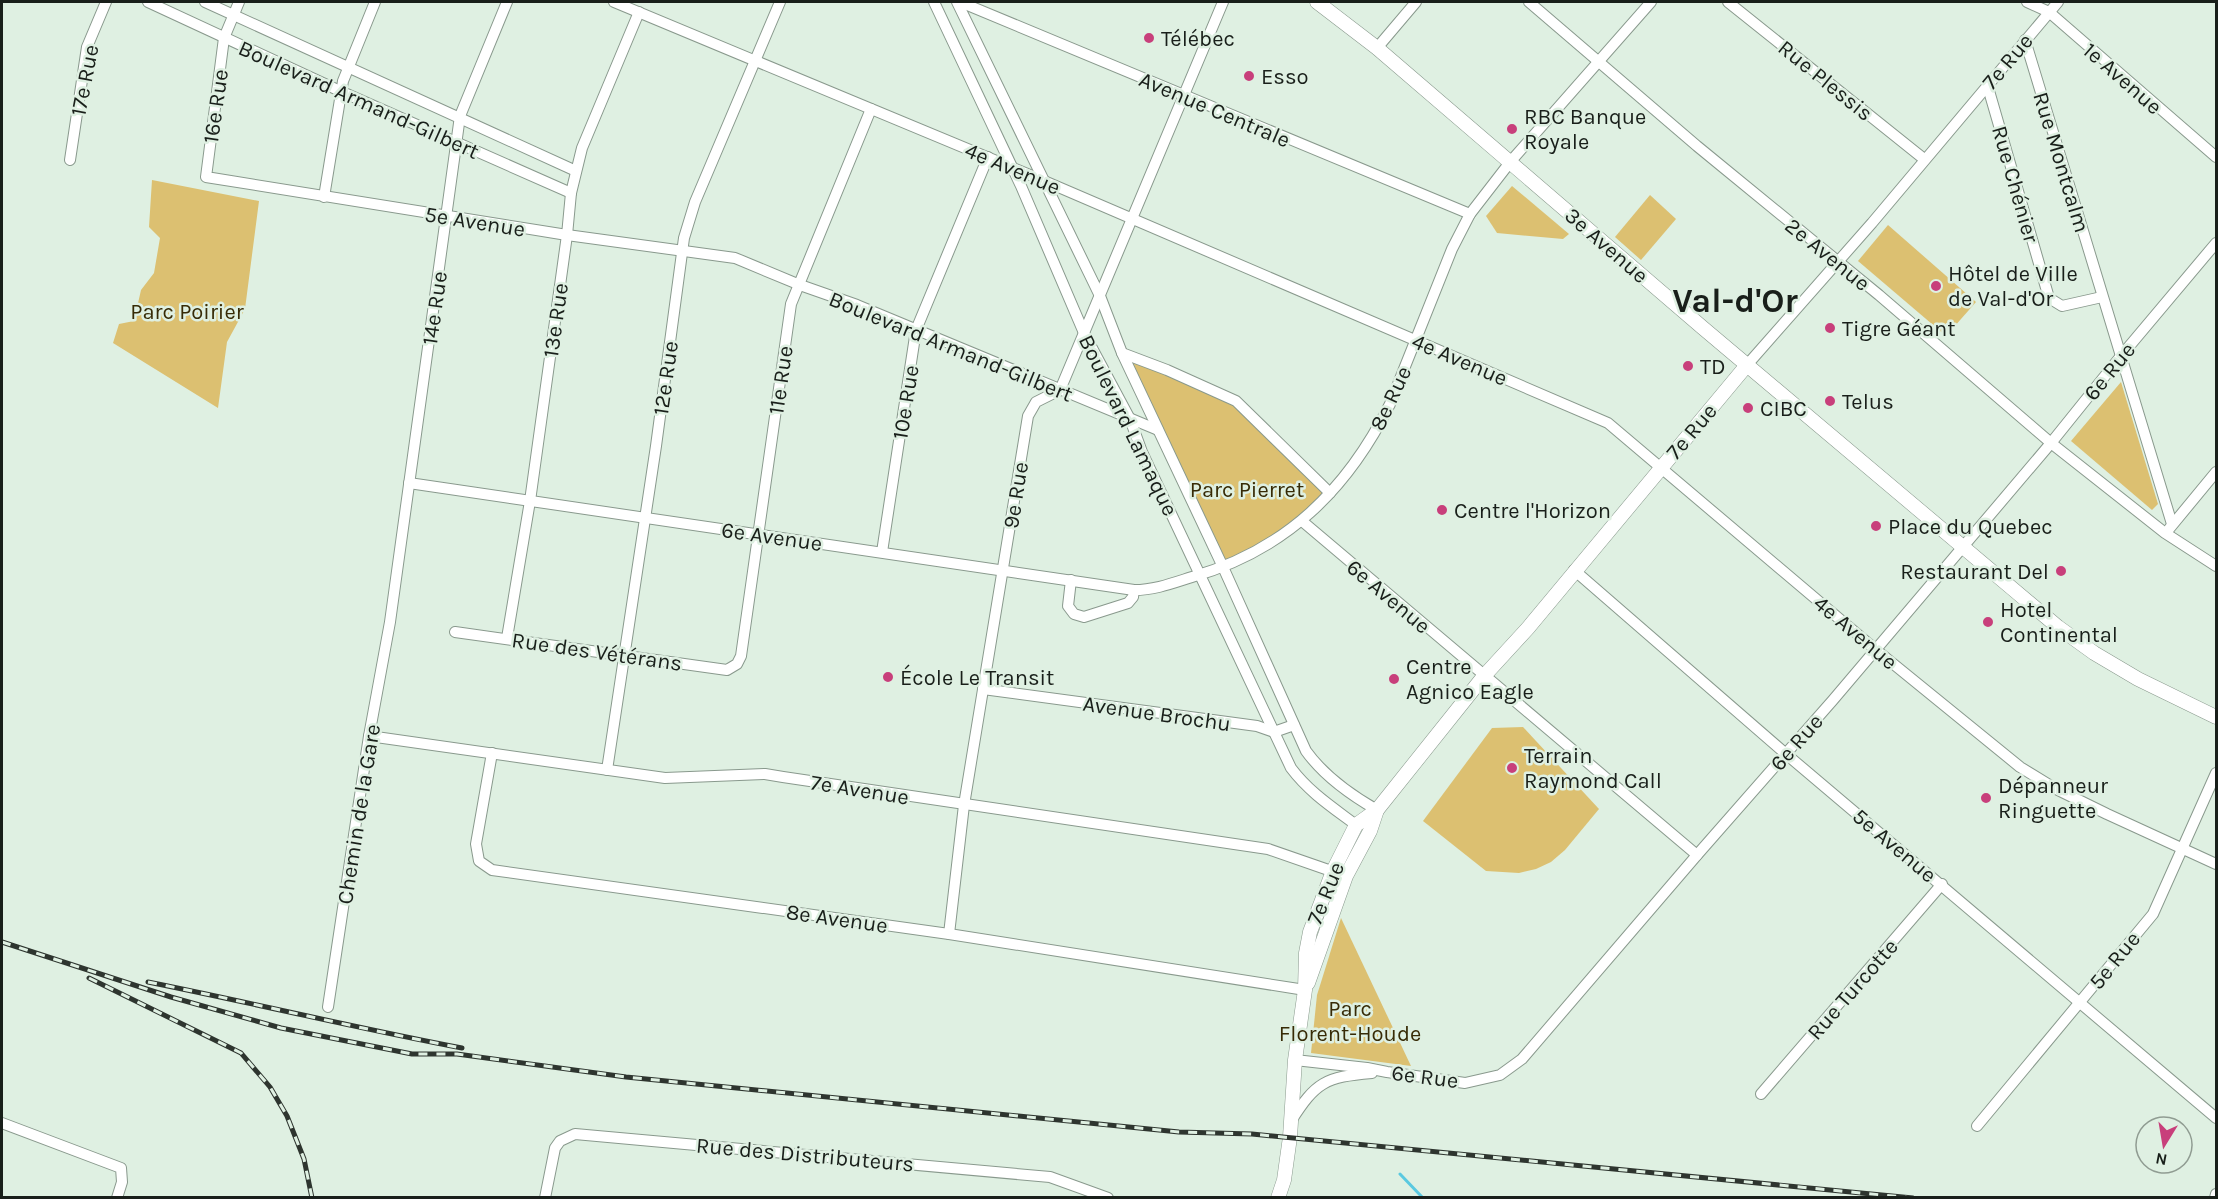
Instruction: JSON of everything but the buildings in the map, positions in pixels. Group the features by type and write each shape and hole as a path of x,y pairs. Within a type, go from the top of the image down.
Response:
{"main road":[{"name":"3e Avenue","path":"1317,2 1377,48 1511,161 1747,365 2058,627 2094,653 2138,679 2217,717"},
{"name":"7e Rue","path":"1278,1197 1284,1180 1310,932 1332,871 1356,825 1377,810 1484,676 1528,628 1747,365"},
{"name":"7e Rue","path":"1305,990 1346,876 1370,831 1377,810"}],"street":[{"name":"17e Rue","path":"70,160 87,47 106,2"},
{"name":"Boulevard Armand-Gilbert","path":"148,2 340,91 571,193"},
{"name":"Boulevard Armand-Gilbert","path":"205,2 460,116 576,171"},
{"name":"16e Rue","path":"206,177 224,38 239,2"},
{"path":"324,196 340,91 347,67 375,2"},
{"name":"14e Rue","path":"390,622 458,144 460,116 507,2"},
{"name":"4e Avenue","path":"614,2 988,157 1608,423 1875,649 2020,767 2056,789 2217,864"},
{"name":"12e Rue","path":"607,770 682,251 688,223 780,2"},
{"name":"Boulevard Lamaque","path":"934,2 1011,167 1084,333 1130,419 1142,452 1291,768 1304,786 1356,825"},
{"name":"Boulevard Lamaque","path":"959,2 1042,180 1100,296 1122,353 1223,567 1306,751 1316,765 1332,780 1377,810"},
{"name":"Avenue Centrale","path":"959,2 977,5 1184,95 1470,214"},
{"path":"1060,390 1222,2"},
{"path":"1377,48 1416,2"},
{"name":"2e Avenue","path":"1529,2 2051,443 2217,566"},
{"name":"8e Rue","path":"1134,590 1149,590 1200,575 1258,551 1302,521 1330,493 1363,452 1378,427 1417,341 1452,249 1470,214 1511,161 1651,2"},
{"name":"Rue Plessis","path":"1728,2 1924,159"},
{"name":"1e Avenue","path":"2027,2 2049,12 2217,157"},
{"name":"7e Rue","path":"1747,365 1838,262 2058,2"},
{"name":"13e Rue","path":"507,638 530,501 571,193 582,148 639,12"},
{"name":"Rue Montcalm","path":"2025,40 2121,356 2169,529"},
{"name":"Rue Chénier","path":"1987,84 2049,298 2062,306 2102,297"},
{"name":"11e Rue","path":"737,664 741,656 791,304 871,109"},
{"name":"10e Rue","path":"882,552 916,330 988,157"},
{"name":"5e Avenue","path":"206,177 447,217 745,261"},
{"name":"6e Rue","path":"1295,1060 1465,1083 1500,1075 1522,1059 2051,443 2217,243"},
{"name":"Boulevard Armand-Gilbert","path":"745,261 1158,430"},
{"path":"1122,353 1236,401 1330,493"},
{"name":"9e Rue","path":"949,934 964,805 1028,416 1036,402 1060,390"},
{"path":"2169,529 2217,472"},
{"name":"6e Avenue","path":"409,483 1134,590"},
{"name":"6e Avenue","path":"1302,521 1696,855"},
{"name":"5e Avenue","path":"1574,570 1786,754 2217,1118"},
{"path":"1071,580 1068,606 1074,614 1084,617 1128,603 1133,597 1134,590"},
{"name":"Chemin de la Gare","path":"328,1007 369,736 390,622"},
{"name":"Rue des Vétérans","path":"455,632 727,670 737,664"},
{"name":"Avenue Brochu","path":"983,689 1257,726 1274,732"},
{"path":"1274,732 1294,725"},
{"name":"7e Avenue","path":"369,736 665,778 765,774 1268,849 1346,876"},
{"name":"8e Avenue","path":"492,753 476,844 479,861 492,870 949,934 1305,990"},
{"name":"5e Rue","path":"1977,1126 2152,914 2217,772"},
{"name":"Rue Turcotte","path":"1761,1094 1942,884"},
{"path":"1291,1122 1308,1095 1322,1084 1334,1078 1350,1075 1387,1072"},
{"path":"2,1123 121,1168 122,1182 117,1197"},
{"name":"Rue des Distributeurs","path":"545,1197 555,1148 560,1141 574,1134 1050,1177 1108,1197"}],"green space":[{"name":"Parc Poirier","path":"152,180 259,201 245,309 227,342 218,408 113,343 119,324 134,321 141,290 154,273 160,238 149,227"},
{"path":"1512,186 1569,234 1563,239 1497,233 1486,216"},
{"path":"1650,195 1676,219 1641,260 1615,237"},
{"path":"1888,225 1976,302 1946,336 1858,261"},
{"name":"Parc Pierret","path":"1122,353 1236,401 1330,493 1302,521 1223,567"},
{"path":"2121,382 2158,504 2152,510 2071,441"},
{"name":"Terrain Raymond Call","path":"1523,727 1599,809 1565,850 1551,862 1519,873 1486,871 1423,821 1492,728"},
{"name":"Parc Florent-Houde","path":"1341,918 1411,1066 1311,1053 1317,995"}],"waterway":[{"path":"1400,1174 1423,1198"}],"railway":[{"path":"2,942 171,997 281,1028 412,1054 457,1054 626,1077 1179,1132 1252,1134 1913,1198"},
{"path":"89,978 241,1053 270,1087 287,1116 304,1159 312,1198"},
{"path":"148,982 462,1048"}],"place":[{"name":"Télébec","path":"1149,38"},
{"name":"Esso","path":"1249,76"},
{"name":"RBC Banque Royale","path":"1512,129"},
{"name":"Hôtel de Ville de Val-d'Or","path":"1936,286"},
{"name":"Tigre Géant","path":"1830,328"},
{"name":"TD","path":"1688,366"},
{"name":"Telus","path":"1830,401"},
{"name":"CIBC","path":"1748,408"},
{"name":"Centre l'Horizon","path":"1442,510"},
{"name":"Place du Quebec","path":"1876,526"},
{"name":"Restaurant Del","path":"2061,571"},
{"name":"Hotel Continental","path":"1988,622"},
{"name":"École Le Transit","path":"888,677"},
{"name":"Centre Agnico Eagle","path":"1394,679"},
{"name":"Terrain Raymond Call","path":"1512,768"},
{"name":"Dépanneur Ringuette","path":"1986,798"}],"district":[{"name":"Val-d'Or","path":"1735,300"}]}
